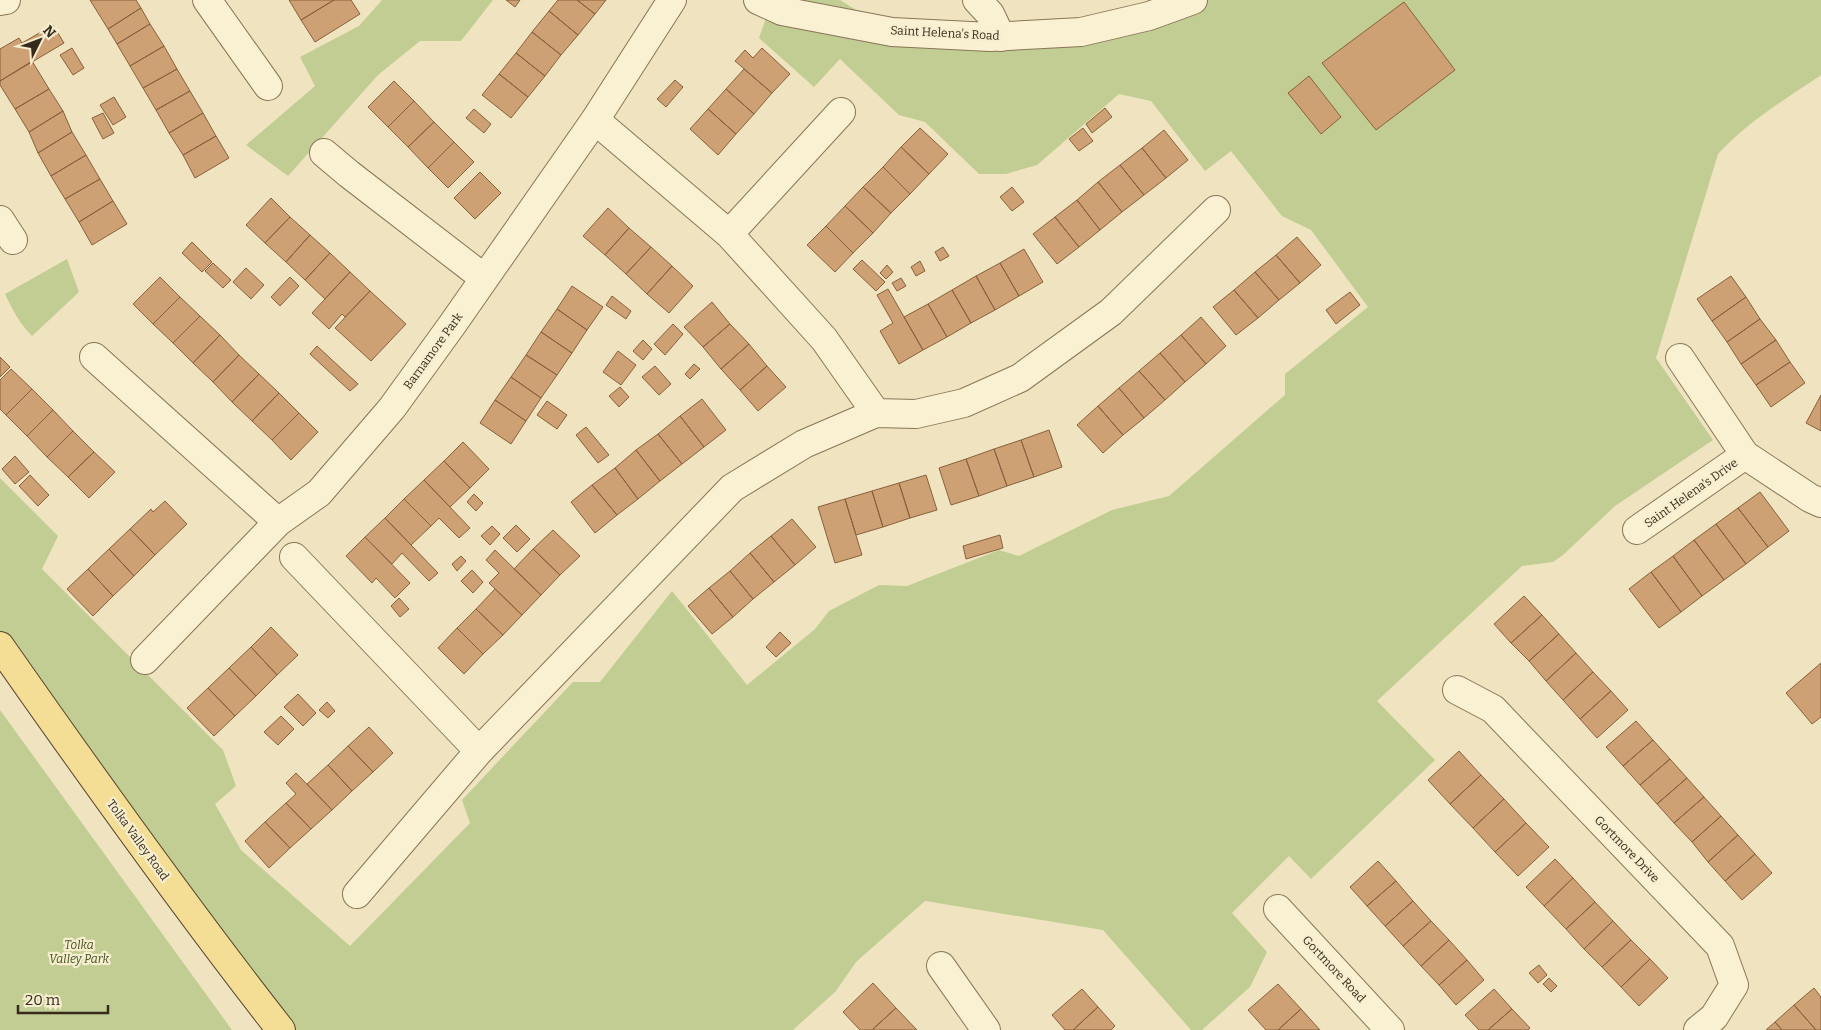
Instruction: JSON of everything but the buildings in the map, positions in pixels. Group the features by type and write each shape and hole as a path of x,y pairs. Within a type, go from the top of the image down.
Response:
{"main road":[{"name":"Tolka Valley Road","path":"0,646 107,798 281,1030"}],"street":[{"path":"0,1 6,0"},
{"path":"207,0 268,86"},
{"name":"Barnamore Park","path":"145,660 278,522 318,493 392,408 595,120 672,0"},
{"name":"Saint Helena's Road","path":"758,0 782,11 892,32 1001,37 1081,32 1149,16 1193,0"},
{"path":"977,0 990,14 1001,37"},
{"path":"730,234 841,112"},
{"path":"595,120 730,234 824,339 876,413"},
{"path":"324,153 484,278"},
{"path":"357,894 479,751 732,488 804,444 876,413 916,414 964,403 1020,378 1112,312 1216,210"},
{"path":"94,356 278,522"},
{"name":"Saint Helena's Drive","path":"1680,358 1745,455 1810,498 1821,503"},
{"name":"Saint Helena's Drive","path":"1637,530 1745,455"},
{"path":"294,557 479,751"},
{"name":"Gortmore Drive","path":"1457,690 1493,709 1720,946 1734,985 1714,1017 1698,1030"},
{"name":"Gortmore Road","path":"1278,909 1390,1030"},
{"path":"941,966 986,1030"}],"green space":[{"path":"382,0 493,0 461,41 420,41 378,75 288,176 246,145 315,86 300,57 359,26"},
{"path":"759,0 840,0 890,31"},
{"path":"1195,0 1821,0 1821,75 1754,121 1718,154 1656,358 1713,440 1615,506 1563,555 1553,562 1522,566 1377,701 1435,760 1311,879 1289,856 1232,913 1267,952 1250,987 1202,1030 1191,1030 1103,930 925,901 856,962 836,991 793,1030 282,1030 0,645 0,478 58,536 42,569 223,750 236,786 215,804 241,850 350,946 470,823 462,800 573,682 600,682 672,591 747,685 815,629 829,611 879,585 907,586 999,550 1019,556 1112,510 1169,496 1285,395 1285,374 1368,307 1311,230 1282,216 1231,151 1205,171 1151,101 1119,94 1037,165 1006,174 979,174 925,122 899,115 840,59 814,87 759,38 770,7 992,38"},
{"path":"67,259 79,292 32,336 17,316 5,294"},
{"name":"Tolka Valley Park","path":"0,710 232,1030 0,1030"}]}
